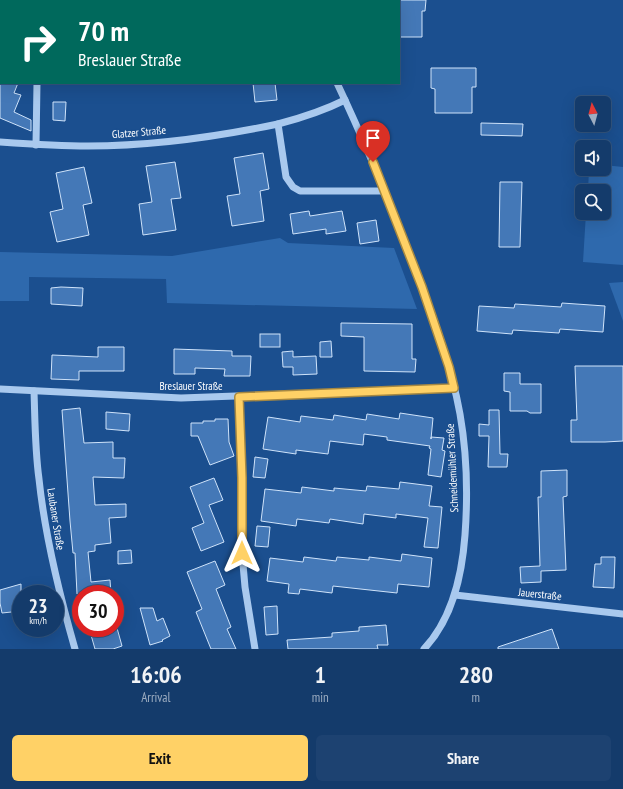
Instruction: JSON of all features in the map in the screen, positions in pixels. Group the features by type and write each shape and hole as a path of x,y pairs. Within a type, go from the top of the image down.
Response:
{"street":[{"path":"36,145 37,84"},
{"name":"Schneidemühler Straße","path":"337,84 385,191 422,287 449,367 460,414 467,499 460,575 455,595 441,625 424,649"},
{"name":"Glatzer Straße","path":"0,142 36,145 88,146 127,144 205,136 278,124 301,118 345,100"},
{"path":"278,124 286,177 288,182 295,189 309,191 385,191"},
{"name":"Breslauer Straße","path":"0,389 181,398 454,388"},
{"name":"Laubaner Straße","path":"34,391 39,478 43,512 50,554 75,649"},
{"path":"239,397 242,478 242,553 245,587 255,649"},
{"name":"Jauerstraße","path":"455,595 623,614"}],"shaded area":[{"path":"611,166 623,167 623,265 583,262 586,220 611,220 611,184 588,184 589,176 611,176"},
{"path":"280,238 288,243 394,248 417,309 167,303 166,279 29,277 29,301 0,301 0,252 172,256"},
{"path":"623,282 623,321 609,283"}],"building":[{"path":"400,0 426,0 425,11 422,11 422,37 400,37"},
{"path":"431,68 476,68 476,87 472,87 472,113 435,113 435,89 431,88"},
{"path":"0,84 18,84 14,93 21,95 14,112 31,120 31,131 0,118"},
{"path":"253,84 275,84 277,100 255,102"},
{"path":"53,102 66,102 65,121 53,120"},
{"path":"481,123 523,124 522,136 481,135"},
{"path":"263,153 269,189 260,191 264,221 232,226 227,196 240,194 234,158"},
{"path":"175,162 181,198 171,199 176,230 143,235 139,204 152,202 146,166"},
{"path":"84,167 92,203 83,205 89,235 57,242 50,212 63,209 56,173"},
{"path":"500,182 522,182 520,247 499,247"},
{"path":"309,211 310,216 342,211 346,231 326,234 326,229 293,234 290,214"},
{"path":"376,220 379,241 360,244 357,223"},
{"path":"51,288 83,288 82,306 51,304"},
{"path":"562,303 605,306 603,332 560,329 559,333 513,330 512,334 477,331 479,306 514,308 515,304 561,307"},
{"path":"341,323 412,324 412,359 416,359 415,372 364,371 364,337 341,336"},
{"path":"260,334 280,334 280,347 260,347"},
{"path":"331,341 332,357 320,357 320,342"},
{"path":"98,347 124,347 124,371 79,371 79,380 51,379 52,355 98,357"},
{"path":"174,349 232,351 232,356 251,356 250,376 224,376 225,369 195,368 195,374 174,374"},
{"path":"293,351 293,357 316,356 317,374 293,375 293,367 283,367 282,352"},
{"path":"575,366 623,366 623,441 571,442 571,420 577,420"},
{"path":"504,373 520,373 520,384 541,384 541,413 510,411 510,392 504,391"},
{"path":"80,408 84,443 113,442 113,458 125,458 124,478 93,477 95,505 126,504 126,517 109,518 111,543 95,545 95,551 88,552 91,582 110,580 110,585 77,585 75,553 73,553 70,521 62,410"},
{"path":"489,410 499,410 500,454 508,454 507,467 488,467 489,436 479,436 479,424 489,425"},
{"path":"106,412 130,414 129,431 106,429"},
{"path":"400,413 433,418 431,437 444,438 442,450 445,451 441,477 428,475 431,449 429,448 430,446 387,440 387,437 364,434 363,445 330,441 328,454 296,450 296,454 263,449 268,417 300,422 301,416 333,420 334,415 366,420 367,414 399,419"},
{"path":"215,419 228,419 229,442 234,456 210,465 198,436 191,436 191,423 215,421"},
{"path":"255,457 268,459 265,478 253,477"},
{"path":"567,470 567,496 563,497 566,570 541,571 541,582 521,583 520,567 540,566 538,497 541,497 541,471"},
{"path":"214,478 223,500 209,505 224,542 201,551 192,528 204,523 190,487"},
{"path":"400,482 432,486 429,506 442,507 438,548 424,547 428,518 396,514 396,518 364,514 363,524 330,519 329,523 297,519 296,526 261,521 265,489 301,493 302,487 334,491 334,488 366,491 367,486 399,489"},
{"path":"257,526 270,527 268,547 255,546"},
{"path":"131,550 132,563 118,564 118,551"},
{"path":"402,554 432,558 429,587 398,584 397,593 333,586 332,593 300,589 299,594 288,593 289,584 267,581 270,558 303,562 304,557 336,561 337,557 369,560 369,557 401,561"},
{"path":"601,557 615,557 614,588 593,587 595,564 601,564"},
{"path":"215,561 225,585 216,589 231,627 227,629 236,649 211,649 196,612 202,609 187,572"},
{"path":"12,587 12,612 2,613 0,590"},
{"path":"277,606 278,634 266,635 264,607"},
{"path":"140,608 153,608 157,621 163,618 170,636 162,640 163,641 150,645"},
{"path":"386,625 388,645 377,645 378,649 288,649 287,640 332,637 332,633 359,631 359,627"},
{"path":"552,629 559,649 498,649 498,647"},
{"path":"92,637 120,637 122,646 113,649 95,649"}],"route":[{"path":"242,553 242,478 239,397 454,388 449,367 422,287 373,162"}]}
